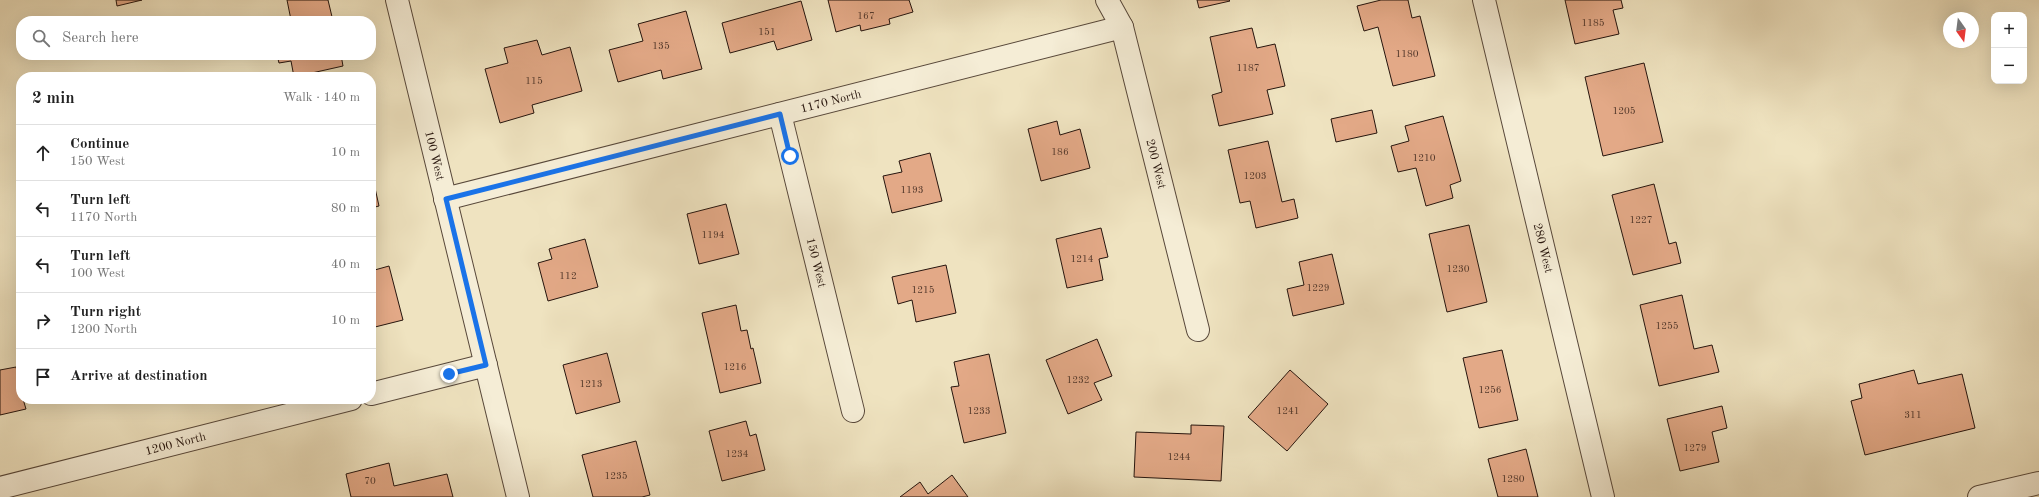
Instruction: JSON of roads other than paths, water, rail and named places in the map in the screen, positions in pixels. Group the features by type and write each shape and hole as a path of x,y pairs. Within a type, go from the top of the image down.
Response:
{"street":[{"name":"100 West","path":"397,0 518,497"},
{"name":"200 West","path":"1107,0 1122,27 1198,330"},
{"name":"280 West","path":"1484,0 1603,497"},
{"name":"1170 North","path":"446,199 1122,27"},
{"name":"150 West","path":"780,114 853,411"},
{"path":"376,393 486,365"},
{"name":"1200 North","path":"0,488 331,404"},
{"path":"1979,497 2039,483"}]}
